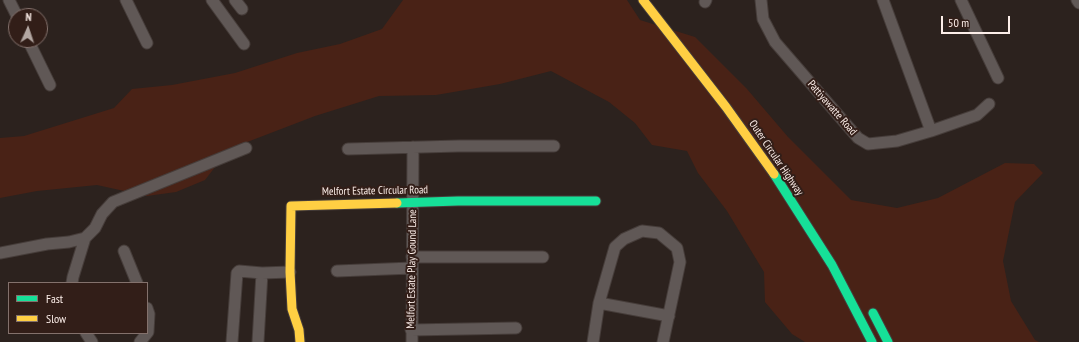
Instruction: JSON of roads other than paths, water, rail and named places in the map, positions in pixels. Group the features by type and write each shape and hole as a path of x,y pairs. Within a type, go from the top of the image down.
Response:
{"main road":[{"name":"Outer Circular Highway","path":"643,0 726,106 776,178 832,266 872,342"},
{"name":"Melfort Estate Circular Road","path":"300,342 299,330 292,309 290,272 291,206 458,201 596,201"},
{"path":"868,304 888,342"}],"street":[{"path":"126,0 147,43"},
{"path":"212,0 244,44"},
{"path":"235,0 242,9"},
{"name":"Pattiyawatte Road","path":"761,0 763,20 775,42 858,138 868,144 897,141 931,131 977,115 989,104"},
{"path":"882,0 931,131"},
{"path":"961,0 998,78"},
{"path":"32,48 50,85"},
{"path":"348,150 459,146 554,146"},
{"name":"Melfort Estate Play Gound Lane","path":"412,342 413,147"},
{"path":"72,282 85,238 95,228 102,214 113,202 246,148"},
{"path":"593,342 599,302 615,247 624,239 642,231 659,233 677,248 680,262 663,342"},
{"path":"0,253 85,238"},
{"path":"124,251 137,282"},
{"path":"337,271 412,262 543,257"},
{"path":"232,342 237,273 239,271 262,273 290,272"},
{"path":"258,342 262,273"},
{"path":"599,302 669,316"},
{"path":"148,311 148,332"},
{"path":"411,330 516,328"},
{"path":"140,342 146,334"}]}
